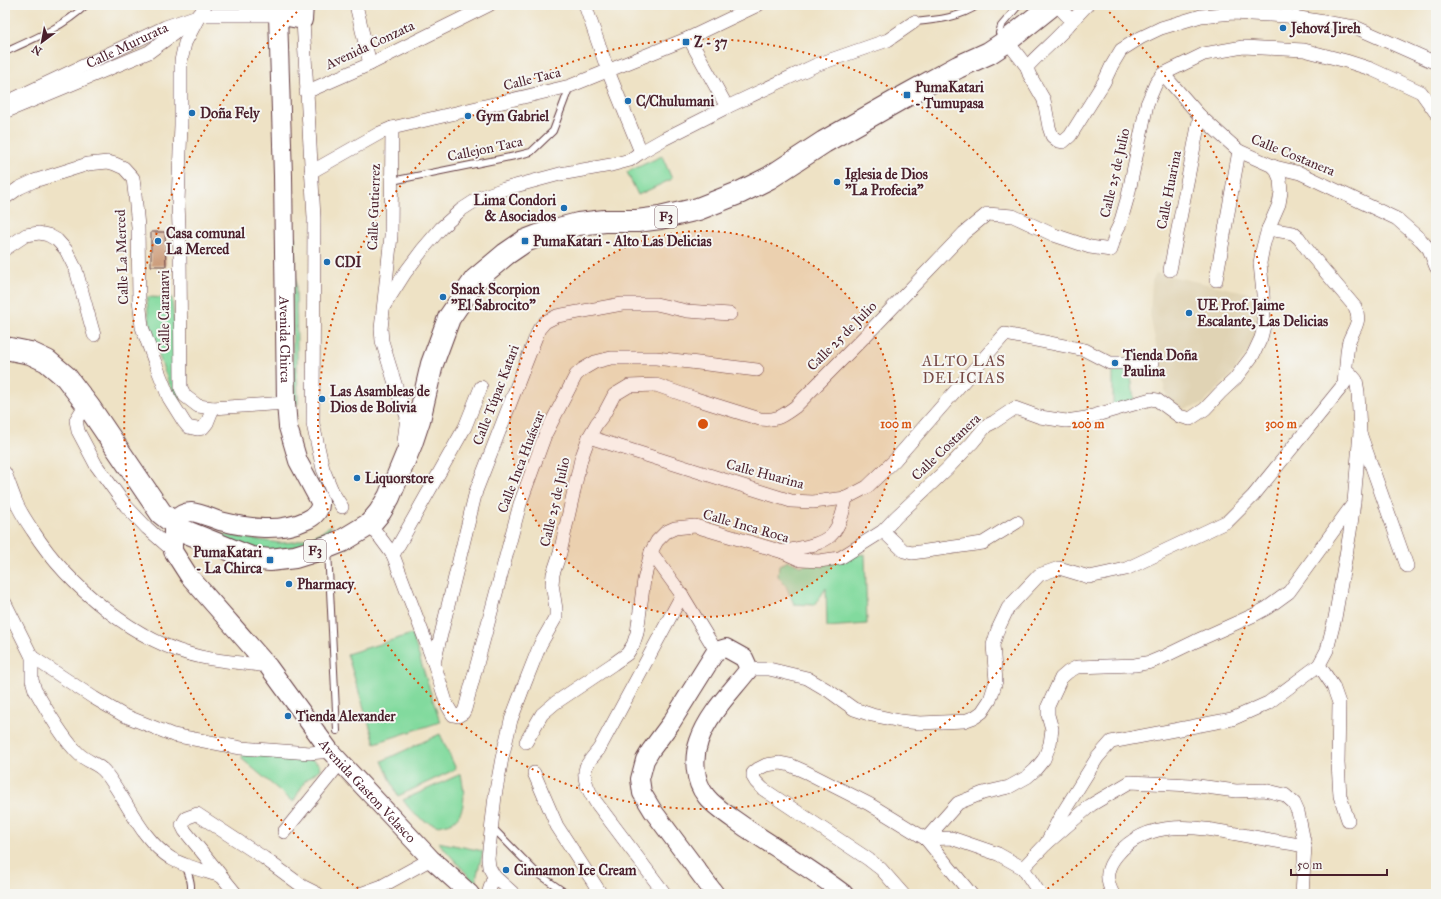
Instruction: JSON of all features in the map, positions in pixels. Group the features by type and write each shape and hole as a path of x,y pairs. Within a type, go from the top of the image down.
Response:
{"highway":[{"name":"F3","path":"5,348 30,352 46,361 66,377 89,407 161,513 184,531 251,558 270,560 295,557 327,547 342,541 370,524 380,512 389,497 411,444 419,420 432,364 449,318 475,280 506,254 525,241 551,231 578,224 605,221 636,221 660,218 698,209 741,192 769,178 810,150 889,105 958,67 989,53 1007,41 1052,5"}],"street":[{"path":"356,5 370,64"},
{"name":"Avenida Conzata","path":"306,92 370,64 487,5"},
{"path":"585,5 608,71 641,152"},
{"name":"Calle Taca","path":"311,172 374,136 392,128 570,86 689,38 758,5"},
{"path":"1057,5 1072,21"},
{"path":"1027,66 1087,5"},
{"path":"5,112 149,52 202,10"},
{"name":"Calle Mururata","path":"5,103 202,10 278,10 303,12"},
{"name":"Calle Caranavi","path":"202,10 185,43 181,61 181,125 178,202 181,388 185,396 198,406 213,408 286,403"},
{"name":"Avenida Chirca","path":"173,522 178,516 189,512 233,524 261,528 282,528 301,523 311,518 318,511 320,505 320,502 298,461 288,427 286,403 283,176 278,10"},
{"name":"Avenida Chirca","path":"303,12 314,245 313,424 323,469 333,492 342,507"},
{"path":"1007,41 1027,66 1029,74 1044,100 1052,136 1058,141 1063,142 1070,136 1097,94 1121,50 1140,38 1161,28 1201,16 1233,13 1287,16 1355,27 1436,63"},
{"path":"384,306 422,249 441,228 461,210 481,197 504,189 560,174 618,164 630,160 641,152 727,107 816,65 888,40 914,22"},
{"path":"689,38 727,107"},
{"path":"1163,74 1204,54 1243,47 1304,50 1371,69 1421,92 1436,113"},
{"name":"Calle Costanera","path":"1163,74 1200,116 1239,151 1275,167 1300,172 1397,219 1430,249 1436,267"},
{"name":"Calle 25 de Julio","path":"494,876 489,867 488,858 490,826 499,771 511,720 540,645 556,617 552,584 553,574 560,553 581,459 596,423 604,414 614,395 630,386 656,385 696,399 760,418 770,420 780,417 795,407 964,233 988,214 1013,216 1054,235 1090,247 1111,250 1128,196 1147,104 1156,83 1163,74"},
{"name":"Calle Huarina","path":"1170,270 1200,116"},
{"name":"Calle Gutierrez","path":"392,128 391,236 381,330 382,341 407,417 404,442 411,444"},
{"path":"1216,280 1239,151"},
{"name":"Calle La Merced","path":"5,198 19,188 34,181 88,164 108,162 124,168 133,178 138,227 139,299 142,327 154,360 169,398 188,426 197,430 203,428 207,423 213,408"},
{"path":"750,669 769,669 807,678 829,691 854,709 872,715 900,721 920,723 964,721 975,717 982,712 990,700 996,681 993,645 998,629 1008,608 1039,575 1059,568 1089,577 1126,569 1228,521 1253,496 1344,384 1349,342 1358,322 1358,314 1355,307 1312,256 1299,238 1293,233 1268,229 1279,204 1281,192 1280,178 1275,167"},
{"name":"Calle Costanera","path":"883,531 952,464 986,426 1015,408 1040,417 1066,421 1086,418 1151,399 1158,400 1179,416 1190,419 1205,409 1235,378 1253,355 1261,338 1264,326 1260,263 1268,229"},
{"path":"5,249 26,235 39,233 48,235 62,245 76,270 94,335"},
{"name":"Calle Túpac Katari","path":"434,663 476,491 539,329 545,322 557,316 622,304 656,304 687,311 730,314"},
{"name":"Calle Huarina","path":"589,438 791,501 813,502 846,498 867,487 895,460 1005,334 1085,350 1110,363 1152,363"},
{"name":"Calle Inca Huáscar","path":"434,663 449,711 453,715 458,716 463,714 520,504 545,435 576,375 595,362 611,358 656,358 757,370"},
{"path":"1046,844 1059,819 1097,758 1111,742 1232,719 1268,702 1319,665 1327,650 1335,618 1354,502 1360,432 1356,380 1350,373 1345,373"},
{"path":"393,555 465,427 481,387"},
{"path":"89,407 81,412 76,420 78,431 96,465 126,506 147,528 173,551"},
{"path":"1360,432 1407,566"},
{"path":"304,473 319,451"},
{"path":"5,473 16,503 33,532 71,579 96,603 141,633 169,647 200,657 268,666"},
{"path":"783,552 819,543 830,538 839,525 846,498"},
{"path":"926,839 958,803 983,793 1009,787 1027,777 1035,770 1044,759 1050,744 1052,729 1048,715 1048,706 1061,678 1068,672 1077,667 1136,665 1150,662 1267,608 1289,592 1354,502"},
{"path":"173,522 173,551"},
{"path":"883,531 904,551 912,553 983,543 1018,522"},
{"path":"370,524 393,555 434,663"},
{"name":"Calle Inca Roca","path":"526,742 542,714 555,703 627,654 633,646 637,633 644,580 651,552 666,532 674,528 695,526 783,552 801,560 820,561 840,558 883,531"},
{"name":"Avenida Gaston Velasco","path":"173,551 189,576 268,666 335,757 431,859 470,894"},
{"path":"651,552 682,595 716,651"},
{"path":"665,894 595,801 587,788 585,776 586,766 599,749 682,595"},
{"path":"5,603 32,657 32,680 35,690 72,746 81,756 104,771 154,845 173,859 221,876"},
{"path":"715,894 653,811 642,793 640,779 645,760 671,723 716,651 726,648 736,653 744,658 750,669"},
{"path":"32,657 94,698 124,715 173,735 242,748 310,753 335,757 284,832"},
{"path":"1319,665 1332,686 1339,703 1338,763 1340,796 1348,820"},
{"path":"750,669 707,724 699,741 696,757 697,778 706,796 726,814 844,894"},
{"path":"903,894 881,869 868,859 763,789 753,777 754,773 766,765 780,763 790,765 869,804 926,839 971,894"},
{"path":"534,773 557,826 601,894"},
{"path":"1023,868 1046,844 1091,805 1130,782 1191,785 1236,791 1264,790 1285,796 1294,803 1298,812 1305,846 1302,894"},
{"path":"236,894 185,831 182,824 186,818 197,814 264,858 302,886 318,894"},
{"path":"1113,894 1106,876 1111,862 1120,850 1141,835 1159,830 1186,826 1305,846"},
{"path":"926,839 950,838 966,842 998,854 1023,868 1040,894"},
{"path":"360,894 382,886 431,859"},
{"path":"488,894 494,876 514,894"}],"lane":[{"path":"5,52 49,32 74,17 86,5"},
{"path":"914,22 943,20 966,12 978,5"},
{"path":"1007,41 999,33 1001,26 1019,5"},
{"name":"Callejon Taca","path":"392,181 531,152 553,131 570,86"},
{"path":"327,547 336,731"},
{"path":"490,826 536,872 567,894"},
{"path":"185,864 191,881 192,889 190,894"}],"shaded area":[{"path":"1156,273 1263,296 1258,330 1247,353 1231,375 1203,404 1179,410 1169,402 1165,391 1150,314 1152,281"}],"green space":[{"path":"662,156 672,179 638,195 627,172"},
{"path":"295,237 298,404 293,404 292,238"},
{"path":"147,297 172,298 181,405 171,387 158,351 148,315"},
{"path":"1113,368 1129,370 1134,402 1113,407"},
{"path":"331,524 328,536 303,545 269,551 246,546 206,532 280,543 294,542 313,536 325,530"},
{"path":"865,554 867,624 827,627 826,588 815,605 794,604 786,586 778,576 779,566 788,561 801,566 813,563 824,567 824,560"},
{"path":"412,634 440,722 375,743 347,654"},
{"path":"440,734 456,769 398,796 382,761"},
{"path":"243,754 312,760 319,764 320,769 305,781 293,802 242,759"},
{"path":"461,774 464,793 463,806 461,812 450,823 439,826 422,820 403,800"},
{"path":"438,842 483,851 475,883"}],"building":[{"name":"Casa comunal La Merced","path":"151,232 165,232 166,266 151,266"}],"place":[{"name":"Jehová Jireh","path":"1283,28"},
{"name":"Z - 37","path":"686,42"},
{"name":"PumaKatari - Tumupasa","path":"907,95"},
{"name":"C/Chulumani","path":"628,101"},
{"name":"Doña Fely","path":"192,113"},
{"name":"Gym Gabriel","path":"468,116"},
{"name":"Iglesia de Dios \"La Profecia\"","path":"837,182"},
{"name":"Lima Condori & Asociados","path":"564,208"},
{"name":"Casa comunal La Merced","path":"158,241"},
{"name":"PumaKatari - Alto Las Delicias","path":"525,241"},
{"name":"CDI","path":"327,262"},
{"name":"Snack Scorpion \"El Sabrocito\"","path":"443,297"},
{"name":"UE Prof. Jaime Escalante, Las Delicias","path":"1189,313"},
{"name":"Tienda Doña Paulina","path":"1115,363"},
{"name":"Las Asambleas de Dios de Bolivia","path":"322,399"},
{"name":"Liquorstore","path":"357,478"},
{"name":"PumaKatari - La Chirca","path":"270,560"},
{"name":"Pharmacy","path":"289,584"},
{"name":"Tienda Alexander","path":"288,716"},
{"name":"Cinnamon Ice Cream","path":"506,870"}],"district":[{"name":"ALTO LAS DELICIAS","path":"964,370"}]}
